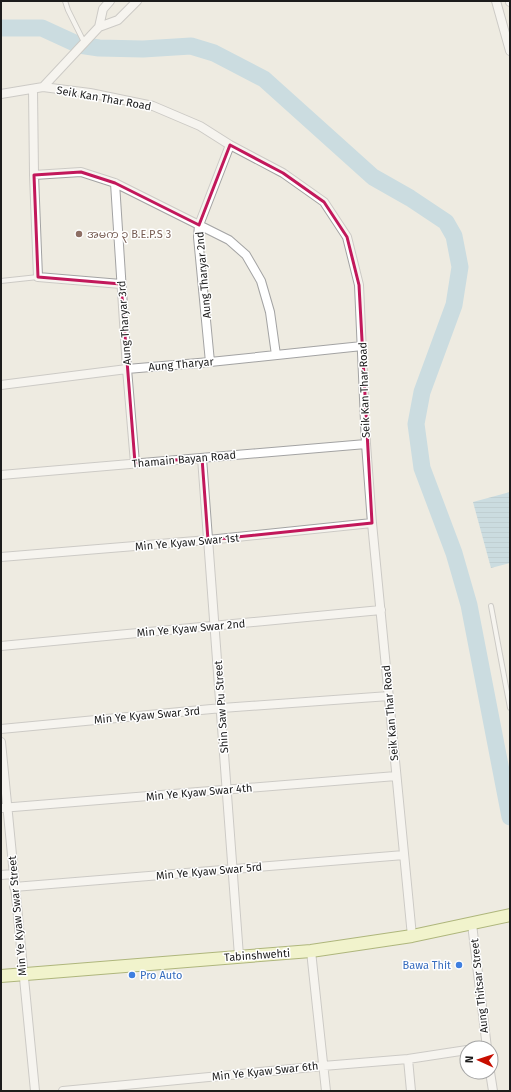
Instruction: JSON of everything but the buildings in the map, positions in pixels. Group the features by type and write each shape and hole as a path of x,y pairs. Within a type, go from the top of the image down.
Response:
{"main road":[{"name":"Tabinshwehti","path":"1,976 311,951 412,936 510,915"}],"street":[{"path":"99,27 103,9 110,1"},
{"path":"43,87 99,27 118,20 137,1"},
{"path":"496,1 510,50"},
{"name":"Seik Kan Thar Road","path":"1,94 43,87 90,93 153,106 200,126 283,173 324,202 348,237 359,285 366,444 372,523 412,936"},
{"path":"33,89 34,175 38,277 122,284"},
{"name":"Aung Tharyar 2nd","path":"210,362 198,237 199,225 230,144"},
{"path":"34,175 81,172 115,183 229,240 246,255 261,281 270,312 276,355"},
{"name":"Aung Tharyar 3rd","path":"115,183 127,369 135,464"},
{"name":"Aung Tharyar","path":"1,385 127,369 362,346"},
{"name":"Thamain Bayan Road","path":"1,475 366,444"},
{"name":"Shin Saw Pu Street","path":"202,458 222,708 239,956"},
{"name":"Min Ye Kyaw Swar 1st","path":"1,557 208,540 372,523"},
{"name":"Min Ye Kyaw Swar 2nd","path":"1,646 381,610"},
{"name":"Min Ye Kyaw Swar 3rd","path":"1,729 222,708 389,696"},
{"name":"Min Ye Kyaw Swar Street","path":"1,742 4,807 13,874 35,1091"},
{"name":"Min Ye Kyaw Swar 4th","path":"4,807 396,776"},
{"name":"Min Ye Kyaw Swar 5rd","path":"14,886 404,855"},
{"path":"1,875 13,874"},
{"name":"Aung Thitsar Street","path":"472,924 485,1040"},
{"path":"311,951 326,1091"},
{"name":"Min Ye Kyaw Swar 6th","path":"63,1091 408,1059 459,1051"},
{"path":"408,1059 411,1091"},
{"path":"491,1080 493,1091"}],"lane":[{"path":"65,1 84,42"},
{"path":"1,281 38,277"},
{"path":"491,606 510,708"}],"highlighted area":[{"path":"230,145 283,173 324,202 347,237 359,285 372,523 208,540 202,458 135,463 121,284 38,277 34,175 81,172 115,183 199,225"}],"water":[{"path":"510,492 510,563 491,568 473,502"}],"waterway":[{"path":"1,28 42,28 79,45 99,48 143,49 191,46 214,53 264,79 373,177 410,198 446,222 454,236 460,267 454,305 422,392 416,424 422,468 454,553 469,605 510,817"}],"place":[{"name":"အမက ၃ B.E.P.S 3","path":"79,234"},
{"name":"Bawa Thit","path":"459,965"},
{"name":"Pro Auto","path":"132,975"}]}
